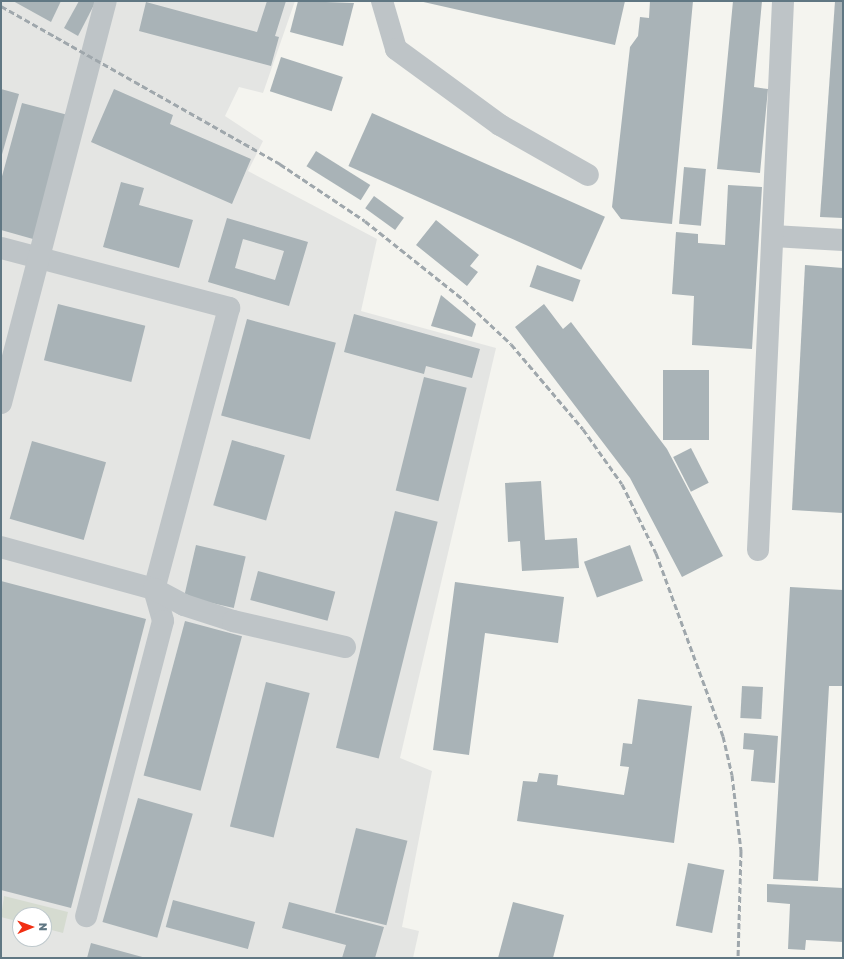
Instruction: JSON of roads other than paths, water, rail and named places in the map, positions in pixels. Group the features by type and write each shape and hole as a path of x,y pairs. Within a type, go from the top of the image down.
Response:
{"street":[{"path":"1,403 106,1"},
{"path":"382,1 396,49 500,125 588,175"},
{"path":"758,550 783,1"},
{"path":"773,236 843,240"},
{"path":"1,248 229,308 154,589 163,621 86,916"},
{"path":"1,547 154,589 184,605 233,621 345,647"}],"railway":[{"path":"1,6 280,164 365,221 464,300 511,344 583,429 622,484 656,553 723,736 732,775 741,851 738,958"}]}
